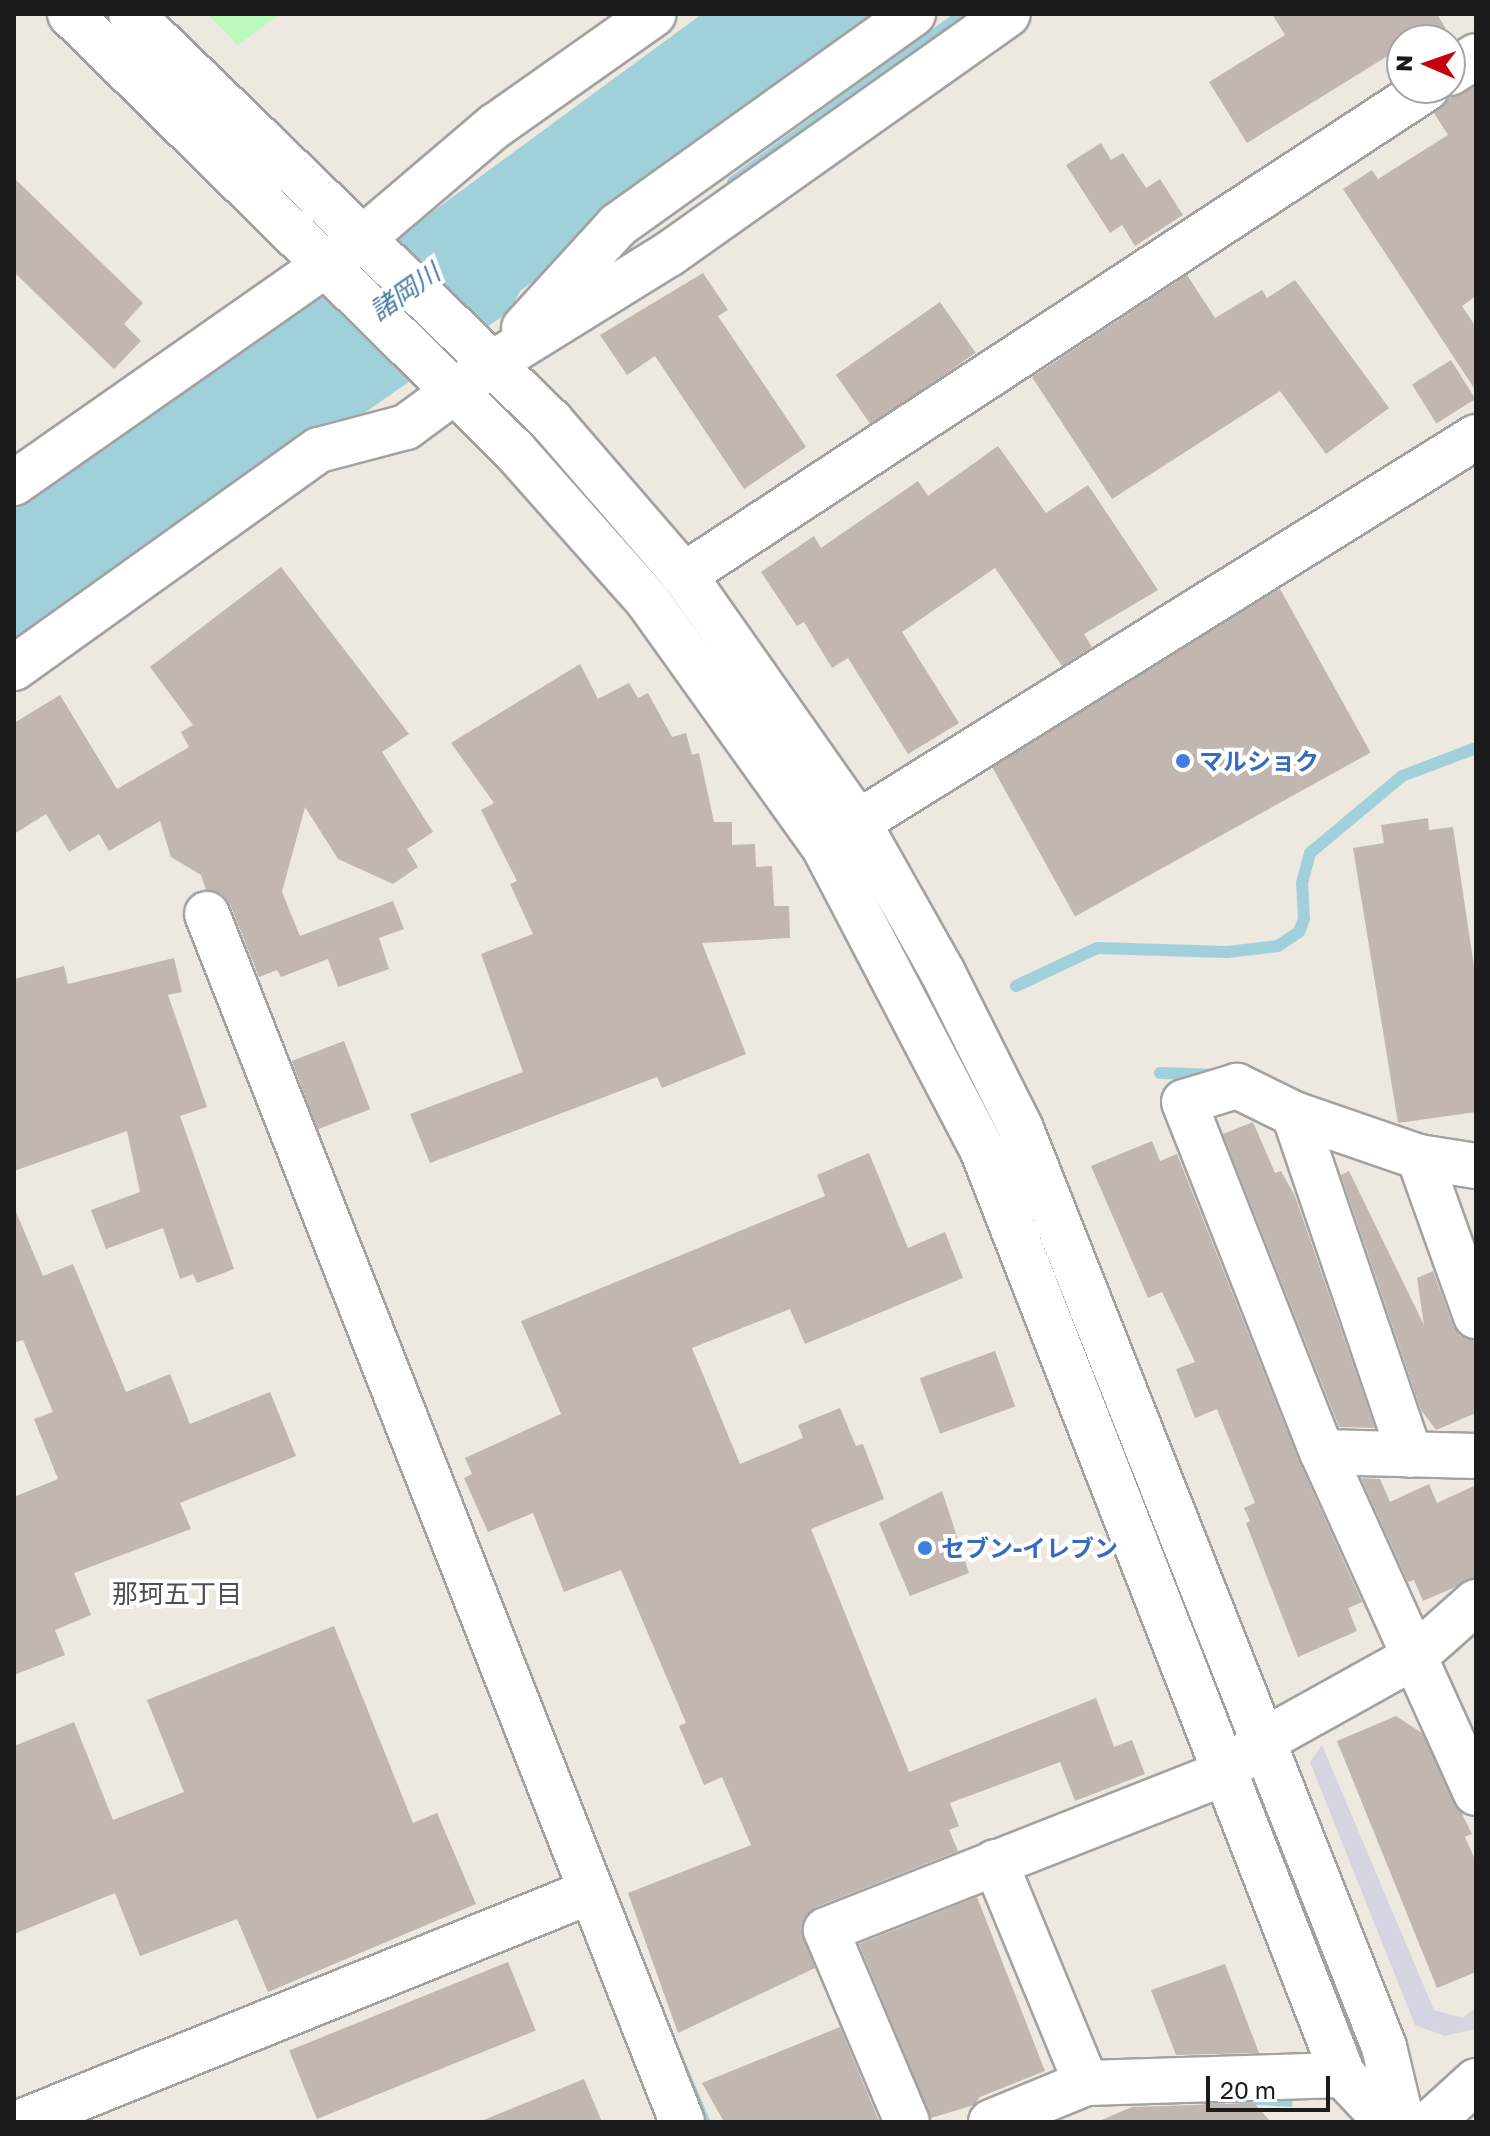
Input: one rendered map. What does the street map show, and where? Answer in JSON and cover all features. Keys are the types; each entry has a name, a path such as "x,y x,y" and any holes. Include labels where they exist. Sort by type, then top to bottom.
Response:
{"street":[{"path":"70,14 322,264 456,389 648,601 841,834 943,973 1021,1129 1384,2047 1402,2122"},
{"path":"131,14 551,421 684,575 841,834 982,1149 1343,2075 1387,2122"},
{"path":"14,483 322,264 370,246 495,126 654,14"},
{"path":"493,363 618,225 913,14"},
{"path":"14,668 319,450 406,427 493,363 669,254 1008,14"},
{"path":"684,575 1403,104"},
{"path":"841,834 1476,437"},
{"path":"207,914 682,2122"},
{"path":"1476,1166 1419,1157 1294,1114 1237,1086 1184,1102 1322,1452 1476,1793"},
{"path":"1294,1114 1410,1455"},
{"path":"1419,1157 1476,1316"},
{"path":"1322,1452 1476,1456"},
{"path":"907,2122 826,1930 1224,1773 1263,1741 1414,1657 1476,1602"},
{"path":"995,1862 1086,2083"},
{"path":"21,2122 589,1892"},
{"path":"991,2122 1086,2083 1343,2075"},
{"path":"1431,2122 1476,2081"}],"green space":[{"path":"207,14 280,14 238,45"}],"shaded area":[{"path":"1322,1745 1434,2010 1463,2018 1476,2007 1475,2029 1445,2036 1415,2025 1310,1762"}],"water":[{"name":"諸岡川","path":"702,14 905,14 520,291 510,311 360,416 317,437 14,650 14,502 413,226"},
{"path":"656,1993 710,2120 715,2122 700,2122 646,1997"},
{"path":"1293,2093 1292,2107 1226,2103 1208,2122 1188,2122 1206,2101"}],"building":[{"path":"1272,14 1437,14 1443,24 1386,24 1386,57 1247,143 1209,82 1285,35"},
{"path":"1476,86 1476,296 1462,306 1476,327 1476,391 1343,189 1372,170 1378,179 1448,135 1434,113 1444,104 1466,104 1466,91"},
{"path":"1101,143 1111,160 1123,153 1146,188 1160,179 1183,215 1135,246 1122,225 1110,233 1066,165"},
{"path":"14,178 143,303 124,324 141,341 114,369 14,272"},
{"path":"703,273 728,310 718,316 806,447 744,489 655,356 627,375 600,335"},
{"path":"1187,275 1215,318 1262,290 1267,298 1295,280 1389,408 1326,454 1280,391 1112,499 1032,377"},
{"path":"940,302 976,353 872,426 836,375"},
{"path":"1451,360 1475,399 1436,423 1412,384"},
{"path":"998,446 1046,513 1088,485 1158,590 1084,634 1092,647 1062,666 995,568 902,632 959,723 908,754 848,658 832,668 804,622 797,626 761,572 814,536 821,548 918,481 928,496"},
{"path":"281,567 409,734 382,752 433,832 407,849 418,867 393,884 338,859 305,807 282,892 300,936 393,901 404,929 379,938 389,969 338,987 328,959 281,977 277,970 259,977 230,904 222,894 206,890 201,875 171,857 160,821 109,851 99,834 69,852 46,814 14,834 14,723 60,695 117,789 189,747 181,732 193,725 150,667"},
{"name":"マルショク","path":"1280,589 1371,753 1075,916 984,753"},
{"path":"580,664 598,699 629,683 638,698 648,693 672,737 686,733 692,755 699,753 714,822 732,822 732,845 755,844 756,867 772,866 774,906 789,906 790,938 702,943 746,1054 662,1088 657,1077 430,1163 410,1114 523,1072 481,954 533,934 510,884 517,881 481,810 494,803 451,743"},
{"path":"1428,818 1429,830 1453,827 1476,979 1476,1112 1398,1123 1353,848 1384,843 1381,825"},
{"path":"174,958 182,992 168,995 207,1107 180,1116 234,1269 197,1283 193,1274 180,1279 163,1228 106,1249 91,1210 140,1192 127,1131 14,1171 14,979 64,966 68,984"},
{"path":"344,1041 370,1109 318,1129 292,1061"},
{"path":"1253,1122 1275,1173 1281,1171 1295,1196 1375,1428 1339,1427 1223,1134"},
{"path":"1152,1141 1160,1161 1177,1154 1299,1461 1362,1602 1348,1608 1357,1631 1298,1657 1246,1523 1250,1521 1244,1508 1255,1503 1217,1409 1195,1418 1176,1369 1195,1362 1162,1292 1148,1298 1091,1166"},
{"path":"869,1153 908,1248 945,1232 963,1278 805,1344 790,1309 692,1348 740,1464 803,1438 798,1425 840,1408 856,1446 863,1444 884,1499 811,1529 909,1772 1096,1698 1114,1747 1132,1740 1145,1774 1075,1801 1060,1762 950,1803 959,1826 949,1830 958,1851 816,1907 801,1928 815,1968 678,2033 628,1893 751,1845 722,1777 704,1785 679,1726 686,1723 621,1570 564,1592 533,1513 488,1532 464,1478 472,1474 465,1458 561,1414 521,1321 825,1196 817,1175"},
{"path":"1349,1171 1424,1325 1417,1278 1433,1271 1453,1325 1460,1336 1476,1340 1476,1413 1436,1430 1421,1410 1341,1175"},
{"path":"14,1207 43,1276 73,1264 126,1392 170,1374 190,1424 270,1392 296,1456 180,1503 191,1529 74,1573 91,1615 55,1630 65,1655 14,1675 14,1497 58,1479 34,1419 53,1412 23,1340 14,1343"},
{"path":"995,1351 1015,1406 940,1434 920,1378"},
{"path":"1361,1478 1380,1479 1390,1502 1429,1484 1437,1503 1476,1485 1476,1578 1423,1601 1414,1580 1408,1582"},
{"name":"セブン-イレブン","path":"942,1491 969,1573 910,1596 879,1523"},
{"path":"334,1626 413,1823 437,1813 476,1904 268,1992 237,1919 140,1956 115,1893 14,1934 14,1746 74,1722 113,1820 184,1792 147,1700"},
{"path":"1396,1716 1422,1733 1472,1834 1465,1837 1476,1862 1476,1972 1437,1988 1337,1741"},
{"path":"977,1897 1045,2071 980,2097 974,2105 931,2118 859,1944"},
{"path":"508,1962 536,2031 317,2119 289,2050"},
{"path":"1225,1964 1259,2053 1176,2055 1151,1990"},
{"path":"840,2027 879,2121 724,2122 702,2083"},
{"path":"584,2079 602,2122 481,2121"},
{"path":"1254,2103 1271,2122 1097,2122 1132,2107"}],"waterway":[{"path":"733,182 963,14"},
{"path":"1016,986 1097,948 1227,952 1278,946 1299,932 1304,919 1302,883 1310,853 1402,776 1476,748"},
{"path":"1160,1073 1216,1075"}],"place":[{"name":"マルショク","path":"1183,761"},
{"name":"セブン-イレブン","path":"925,1548"}],"district":[{"name":"那珂五丁目","path":"177,1594"}]}
